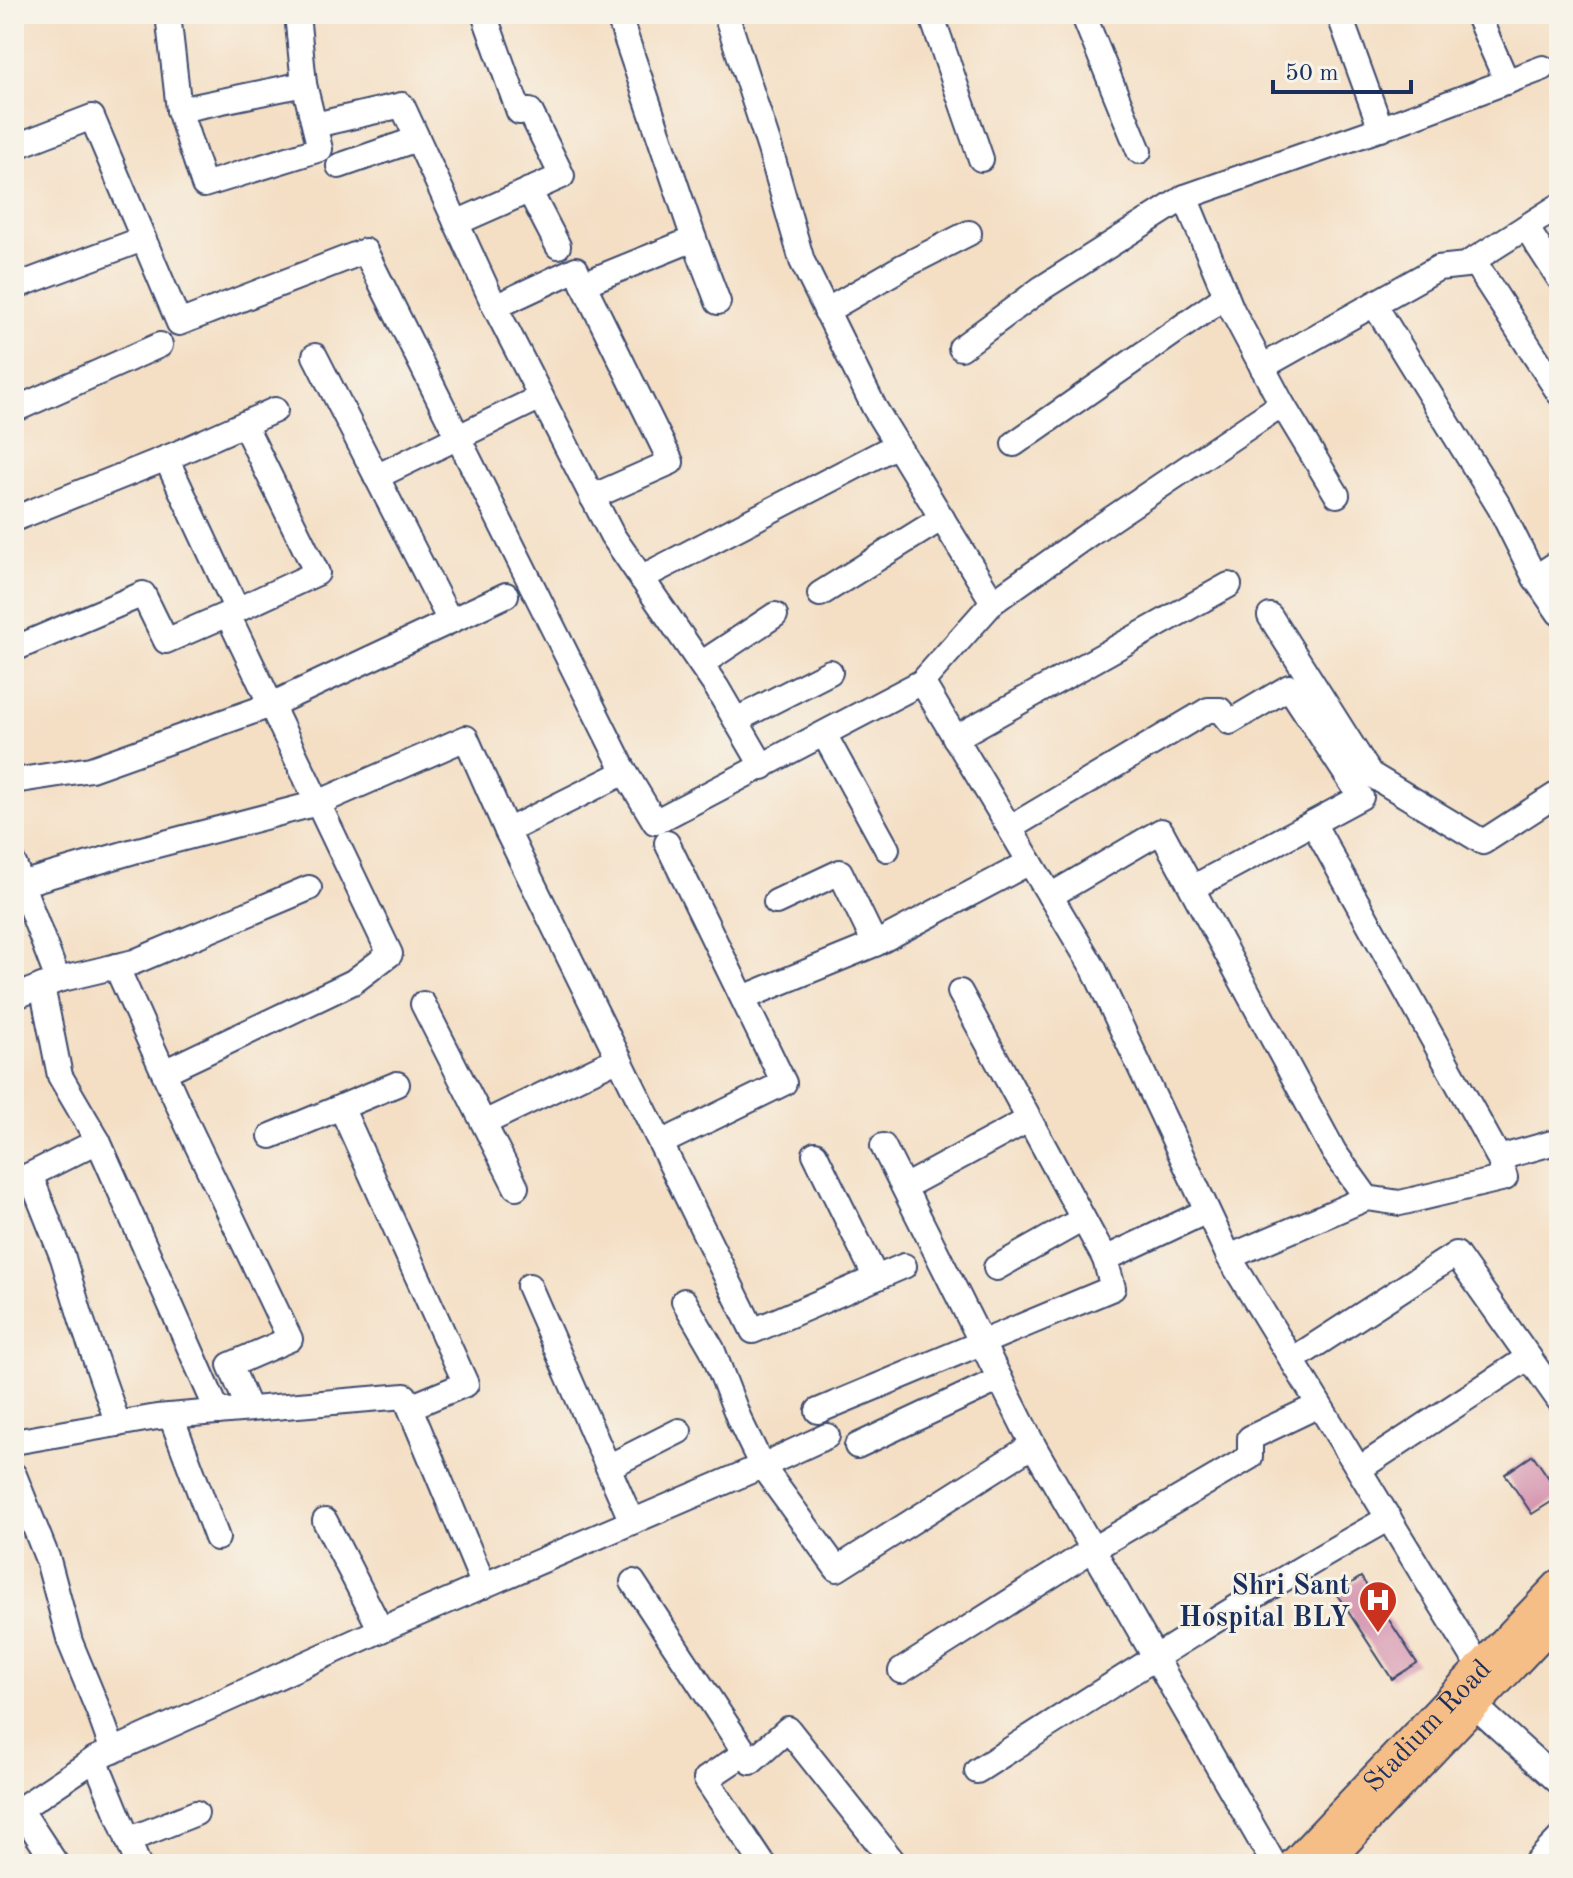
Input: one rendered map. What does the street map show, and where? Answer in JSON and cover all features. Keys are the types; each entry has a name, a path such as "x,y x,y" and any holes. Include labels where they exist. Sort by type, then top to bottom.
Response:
{"main road":[{"name":"Stadium Road","path":"1324,1864 1477,1687 1559,1585"},
{"name":"Stadium Road","path":"1294,1864 1477,1687 1559,1616"}],"street":[{"path":"168,14 179,110 204,185 320,149 304,84 297,14"},
{"path":"456,223 562,176 530,111 519,112 484,14"},
{"path":"618,14 718,302"},
{"path":"726,14 802,261 874,407 993,602"},
{"path":"931,14 981,159"},
{"path":"1083,14 1139,151"},
{"path":"1339,14 1381,129"},
{"path":"1477,14 1507,82"},
{"path":"961,348 1042,288 1185,197 1381,129 1543,68"},
{"path":"179,110 304,84"},
{"path":"315,125 402,105 495,307 612,535 701,664 763,767"},
{"path":"14,147 92,117 179,323 365,251 625,772 655,822 922,682 993,602 1282,404"},
{"path":"339,166 417,139"},
{"path":"529,190 558,246"},
{"path":"1185,197 1226,296 1262,367 1337,495"},
{"path":"1262,367 1438,268 1466,265 1559,206"},
{"path":"1526,227 1559,278"},
{"path":"826,311 969,233"},
{"path":"14,287 143,239"},
{"path":"583,284 694,239"},
{"path":"1473,260 1559,393"},
{"path":"495,307 576,269 671,462 592,497"},
{"path":"1014,444 1226,296"},
{"path":"1374,304 1500,508 1535,578 1559,613"},
{"path":"14,410 160,345"},
{"path":"315,356 450,621"},
{"path":"376,477 541,397"},
{"path":"14,519 275,410"},
{"path":"14,649 143,594 166,641 317,573 244,424"},
{"path":"641,578 897,445"},
{"path":"164,1072 353,982 390,954 271,705 166,458"},
{"path":"820,594 942,518"},
{"path":"1535,578 1559,562"},
{"path":"955,738 1229,585"},
{"path":"14,781 91,769 271,705 506,595"},
{"path":"701,664 775,615"},
{"path":"1270,616 1370,774 1483,842 1556,801"},
{"path":"736,720 830,672"},
{"path":"922,682 1094,969 1229,1257 1389,1518 1477,1687 1559,1782"},
{"path":"1010,828 1208,710 1220,710 1230,722 1289,687 1361,797 1192,888"},
{"path":"824,734 887,849"},
{"path":"218,1412 98,1141 60,1076 50,983 17,878 318,803 466,738 507,831 753,1331 904,1266"},
{"path":"507,831 625,772"},
{"path":"1229,1257 1367,1198 1400,1203 1505,1178 1499,1158 1313,823"},
{"path":"1050,896 1161,831 1334,1152 1367,1198"},
{"path":"661,1143 784,1083 667,843"},
{"path":"743,998 875,944 1030,862"},
{"path":"776,902 840,872 875,944"},
{"path":"14,997 50,983 134,962 309,888"},
{"path":"116,966 290,1339 230,1365 249,1409"},
{"path":"818,1411 1113,1288 1105,1259 960,992"},
{"path":"423,1004 516,1187"},
{"path":"484,1123 619,1058"},
{"path":"271,1136 397,1084"},
{"path":"341,1107 466,1384 410,1407"},
{"path":"904,1187 1028,1120"},
{"path":"98,1141 22,1179 63,1258 118,1424"},
{"path":"1499,1158 1559,1141"},
{"path":"883,1146 1033,1445 1274,1864"},
{"path":"815,1154 876,1278"},
{"path":"1105,1259 1207,1211"},
{"path":"996,1268 1083,1219"},
{"path":"1292,1360 1456,1254 1559,1400"},
{"path":"529,1286 632,1522"},
{"path":"684,1301 712,1349 739,1419 762,1466 837,1569 1033,1445"},
{"path":"1359,1469 1529,1357"},
{"path":"857,1446 1000,1379"},
{"path":"15,1437 171,1416 405,1396 484,1586"},
{"path":"901,1671 1093,1549 1250,1457 1250,1438 1319,1405"},
{"path":"171,1416 217,1538"},
{"path":"608,1467 679,1431"},
{"path":"56,1864 17,1811 104,1755 381,1630 827,1436"},
{"path":"14,1475 48,1560 70,1642 99,1712 104,1755 138,1864"},
{"path":"977,1771 1155,1657 1389,1518"},
{"path":"325,1521 381,1630"},
{"path":"633,1582 751,1762 788,1729 895,1864"},
{"path":"745,1753 706,1779 763,1864"},
{"path":"128,1840 196,1813"},
{"path":"1535,1864 1559,1839"}],"building":[{"path":"1533,1455 1559,1497 1532,1514 1505,1474"},
{"path":"1361,1577 1417,1663 1392,1679 1336,1593"}],"place":[{"name":"Shri Sant Hospital BLY","path":"1378,1634"}]}
